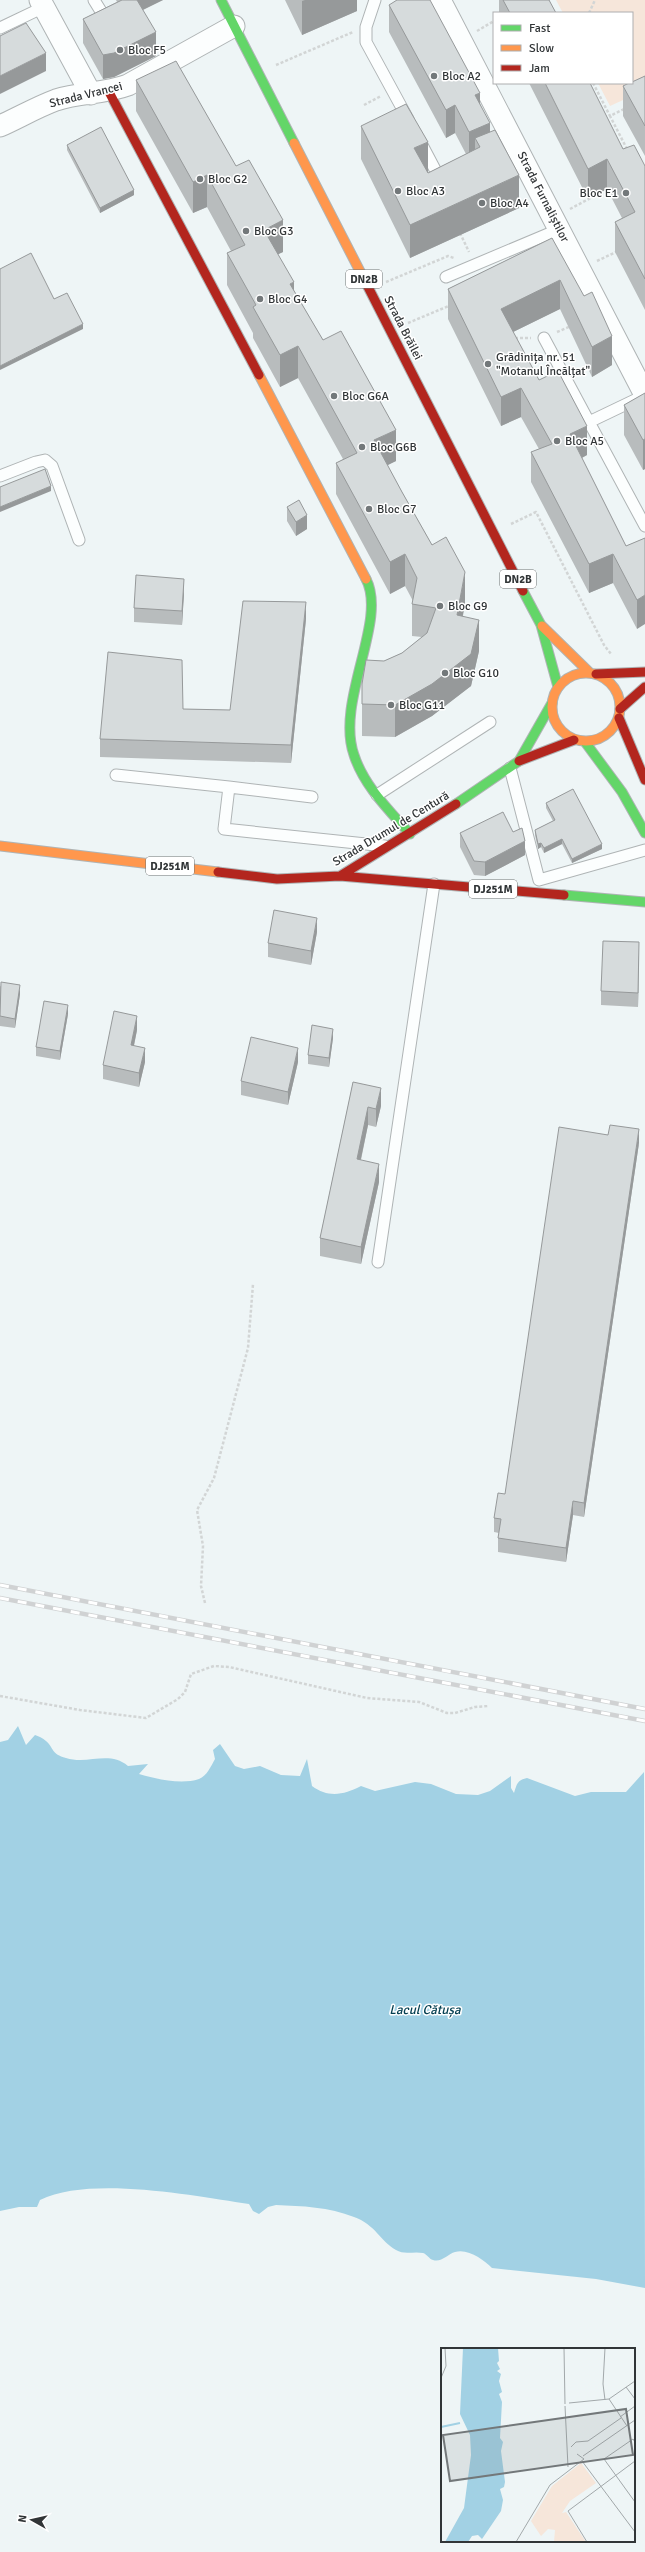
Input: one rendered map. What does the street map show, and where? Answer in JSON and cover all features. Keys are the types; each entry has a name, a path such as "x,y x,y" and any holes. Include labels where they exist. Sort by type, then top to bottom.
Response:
{"main road":[{"name":"Strada Brăilei","path":"221,0 541,625 558,686"},
{"path":"100,93 368,582 372,612 350,706 349,725 351,746 362,774 377,795 410,834"},
{"name":"Strada Brăilei","path":"541,625 593,673 606,679 614,687 619,698 619,714 645,780"},
{"path":"645,672 578,674 567,678 558,686 552,703 553,718 561,731 574,740 585,742 606,735 614,728 619,714 645,686"},
{"name":"Strada Drumul de Centură","path":"515,764 552,703"},
{"name":"Strada Drumul de Centură","path":"0,846 277,879 314,879 340,876 410,834 515,764 574,740"},
{"path":"585,742 622,792 645,833"},
{"name":"DJ251M","path":"340,876 645,902"}],"street":[{"name":"Strada Furnaliștilor","path":"440,0 509,149 557,223 645,395"},
{"path":"42,4 100,93"},
{"name":"Strada Vrancei","path":"0,126 55,100 100,93 128,85 234,26"}],"lane":[{"path":"94,0 102,14"},
{"path":"375,0 366,27 366,42 440,179 454,173"},
{"path":"0,28 42,4"},
{"path":"446,277 557,223"},
{"path":"544,338 645,526"},
{"path":"589,422 645,395"},
{"path":"0,476 45,460 52,466 79,540"},
{"path":"377,795 490,722"},
{"path":"515,764 539,880 534,892"},
{"path":"116,775 312,797"},
{"path":"229,787 224,829 389,846"},
{"path":"539,880 645,850"},
{"path":"378,1262 434,884"}],"path":[{"path":"590,12 596,0"},
{"path":"480,37 477,31 493,22"},
{"path":"258,72 366,27"},
{"path":"594,84 629,151"},
{"path":"610,116 631,106"},
{"path":"557,223 603,191"},
{"path":"459,231 475,264"},
{"path":"580,268 624,248"},
{"path":"369,289 448,256 475,264"},
{"path":"391,331 453,304"},
{"path":"512,332 515,338 544,338 602,312"},
{"path":"509,526 536,512 604,645 613,656"},
{"path":"205,1602 201,1586 203,1546 197,1510 214,1478 248,1348 253,1284"},
{"path":"0,1696 80,1710 146,1718 178,1699 185,1692 191,1674 214,1666 229,1667 367,1698 419,1702 447,1713 460,1713 475,1707 488,1706"}],"shaded area":[{"path":"556,0 645,0 645,90 610,106 599,84 633,84 633,12 562,12"}],"water":[{"name":"Lacul Cătușa","path":"18,1726 26,1745 35,1735 45,1740 55,1753 66,1758 82,1760 106,1758 121,1761 128,1766 148,1764 139,1774 169,1781 192,1781 202,1778 215,1759 213,1750 220,1744 235,1766 244,1769 260,1766 281,1775 300,1776 307,1759 312,1786 318,1790 330,1794 342,1793 361,1786 375,1791 415,1782 431,1784 456,1794 478,1795 490,1791 511,1776 511,1788 514,1793 518,1783 527,1778 575,1796 591,1792 626,1792 644,1772 645,2288 596,2279 492,2268 480,2258 470,2253 460,2251 452,2253 436,2261 430,2259 423,2253 402,2252 396,2250 368,2224 361,2220 335,2211 315,2208 276,2205 268,2207 259,2214 253,2211 249,2204 168,2192 111,2188 85,2189 61,2193 40,2200 37,2207 19,2207 0,2211 0,1742 8,1740"}],"building":[{"path":"122,0 137,0 156,32 114,53 103,55 83,19"},
{"path":"397,0 430,0 480,93 475,95 490,123 469,132 455,105 446,110 389,5"},
{"path":"503,0 549,0 555,12 509,12"},
{"path":"26,23 46,53 0,76 0,36"},
{"path":"176,61 236,166 249,160 283,220 264,230 294,282 290,284 323,340 341,331 396,430 374,440 402,492 432,545 446,537 465,572 457,615 479,620 471,654 432,684 395,705 362,704 362,684 366,660 384,661 402,653 427,633 436,608 412,604 417,578 405,554 390,562 336,463 357,453 298,346 280,355 253,307 256,305 227,253 245,245 207,175 193,182 136,80"},
{"path":"645,76 645,126 623,86 633,84 633,82"},
{"path":"546,84 590,84 623,149 634,145 645,166 645,279 615,222 635,212 607,159 588,169"},
{"path":"406,104 428,142 414,148 428,173 480,147 475,138 495,130 519,175 410,225 361,126"},
{"path":"101,127 134,190 100,208 67,145"},
{"path":"552,238 584,296 592,292 612,336 592,347 560,280 501,309 539,380 558,371 587,426 570,434 626,546 645,538 645,595 637,600 613,554 589,564 531,452 552,444 521,388 501,397 448,289"},
{"path":"31,253 54,299 67,293 83,324 0,366 0,269"},
{"path":"645,393 645,439 643,440 624,405"},
{"path":"45,469 51,486 0,507 0,487"},
{"path":"299,500 307,515 296,522 287,507"},
{"path":"136,575 184,579 182,611 134,608"},
{"path":"243,601 306,602 291,745 100,739 108,652 182,660 183,709 230,710"},
{"path":"573,789 602,844 572,859 562,839 544,848 541,843 538,844 535,830 555,820 546,803"},
{"path":"503,812 513,832 522,828 525,841 485,862 474,861 460,833"},
{"path":"274,910 317,918 311,951 268,943"},
{"path":"603,941 639,942 638,993 601,991"},
{"path":"1,982 20,985 15,1019 0,1016"},
{"path":"44,1001 68,1005 60,1051 36,1047"},
{"path":"114,1011 137,1016 131,1045 145,1048 139,1073 103,1065"},
{"path":"312,1025 333,1029 329,1058 308,1055"},
{"path":"251,1037 298,1048 288,1092 241,1081"},
{"path":"353,1082 381,1088 376,1109 368,1107 357,1159 379,1164 361,1247 320,1238"},
{"path":"610,1125 639,1129 584,1503 573,1501 566,1548 498,1538 501,1519 494,1518 498,1493 505,1494 559,1127 608,1135"}],"railway":[{"path":"0,1585 645,1709"},
{"path":"0,1598 645,1721"}],"traffic: fast":[{"path":"221,0 294,143"},
{"path":"366,579 371,596 371,617 355,687 351,711 350,734 354,755 364,777 386,807 410,834"},
{"path":"523,591 541,625 558,687"},
{"path":"456,804 519,761 552,703"},
{"path":"585,742 622,792 645,833"},
{"path":"564,895 645,902"}],"traffic: slow":[{"path":"294,143 366,283"},
{"path":"259,375 366,579"},
{"path":"542,626 590,673"},
{"path":"586,673 599,675 610,683 618,694 620,707 618,720 610,731 599,739 586,741 573,739 562,731 554,720 552,707 554,694 562,683 573,675 586,673"},
{"path":"0,846 218,872"}],"traffic: jam":[{"path":"109,92 259,375"},
{"path":"366,283 523,591"},
{"path":"596,674 645,672"},
{"path":"620,709 645,687"},
{"path":"619,718 645,780"},
{"path":"519,761 574,740"},
{"path":"218,872 277,879 340,876 456,804"},
{"path":"340,876 564,895"}],"place":[{"name":"Bloc F5","path":"120,50"},
{"name":"Bloc A2","path":"434,76"},
{"name":"Bloc G2","path":"200,179"},
{"name":"Bloc A3","path":"398,191"},
{"name":"Bloc E1","path":"626,193"},
{"name":"Bloc A4","path":"482,203"},
{"name":"Bloc G3","path":"246,231"},
{"name":"Bloc G4","path":"260,299"},
{"name":"Grădinița nr. 51 \"Motanul Încălțat\"","path":"488,364"},
{"name":"Bloc G6A","path":"334,396"},
{"name":"Bloc A5","path":"557,441"},
{"name":"Bloc G6B","path":"362,447"},
{"name":"Bloc G7","path":"369,509"},
{"name":"Bloc G9","path":"440,606"},
{"name":"Bloc G10","path":"445,673"},
{"name":"Bloc G11","path":"391,705"}]}
